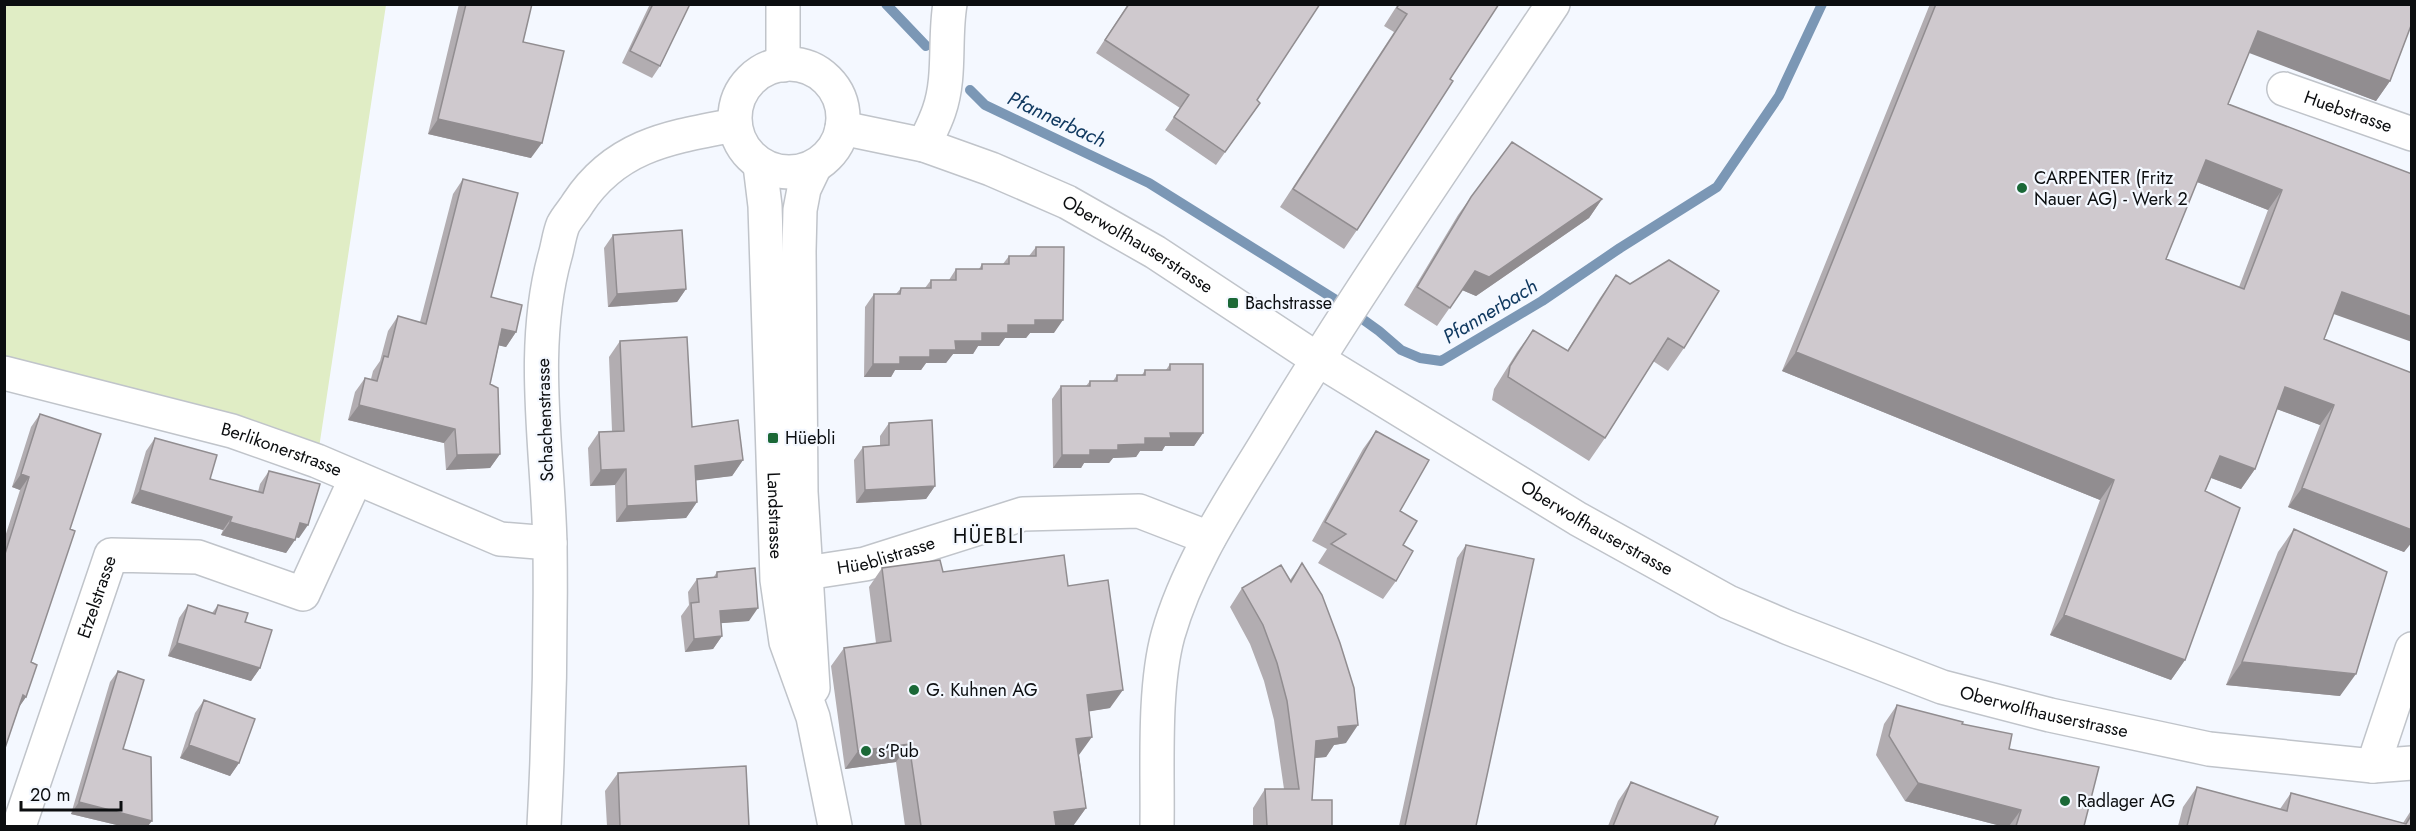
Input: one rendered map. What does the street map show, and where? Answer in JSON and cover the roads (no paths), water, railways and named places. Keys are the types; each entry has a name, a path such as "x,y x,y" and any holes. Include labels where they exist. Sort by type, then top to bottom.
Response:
{"street":[{"path":"783,4 783,64"},
{"path":"924,145 940,110 950,4"},
{"path":"1157,826 1160,690 1167,637 1183,591 1209,538 1326,346 1553,4"},
{"path":"783,64 800,65 815,71 828,81 838,95 843,111 842,128 837,143 828,156 815,166 800,172 783,172 760,165 741,142 735,125 736,108 742,92 752,79 766,69 783,64"},
{"name":"Huebstrasse","path":"2284,89 2412,134"},
{"name":"Schachenstrasse","path":"544,826 550,715 550,543 542,378 546,288 563,225 586,191 616,162 643,148 684,133 735,125"},
{"name":"Oberwolfhauserstrasse","path":"842,128 924,145 991,168 1102,220 1214,290 1326,346 1578,519 1728,602 1942,687 2050,716 2209,749 2373,766 2412,762"},
{"name":"Landstrasse","path":"760,165 765,206 777,580 786,642 813,717 835,826"},
{"name":"Landstrasse","path":"813,717 811,636 801,492 800,210 804,189 815,166"},
{"name":"Berlikonerstrasse","path":"4,373 232,431 317,461 500,539 550,543"},
{"name":"Etzelstrasse","path":"19,826 111,555 198,557 303,594 356,478"},
{"name":"Hüeblistrasse","path":"806,573 865,564 1023,514 1139,511 1209,538"},
{"path":"2373,766 2412,649"}],"waterway":[{"name":"Pfannerbach","path":"886,4 926,46"},
{"name":"Pfannerbach","path":"970,90 985,105 1149,183 1336,300 1401,350 1420,358 1441,361 1542,301 1620,248 1717,187 1779,96 1822,4"}],"place":[{"name":"CARPENTER (Fritz Nauer AG) - Werk 2","path":"2022,188"},
{"name":"Bachstrasse","path":"1233,303"},
{"name":"Hüebli","path":"773,438"},
{"name":"G. Kuhnen AG","path":"914,690"},
{"name":"s‘Pub","path":"866,751"},
{"name":"Radlager AG","path":"2065,801"}],"district":[{"name":"HÜEBLI","path":"989,536"}]}
